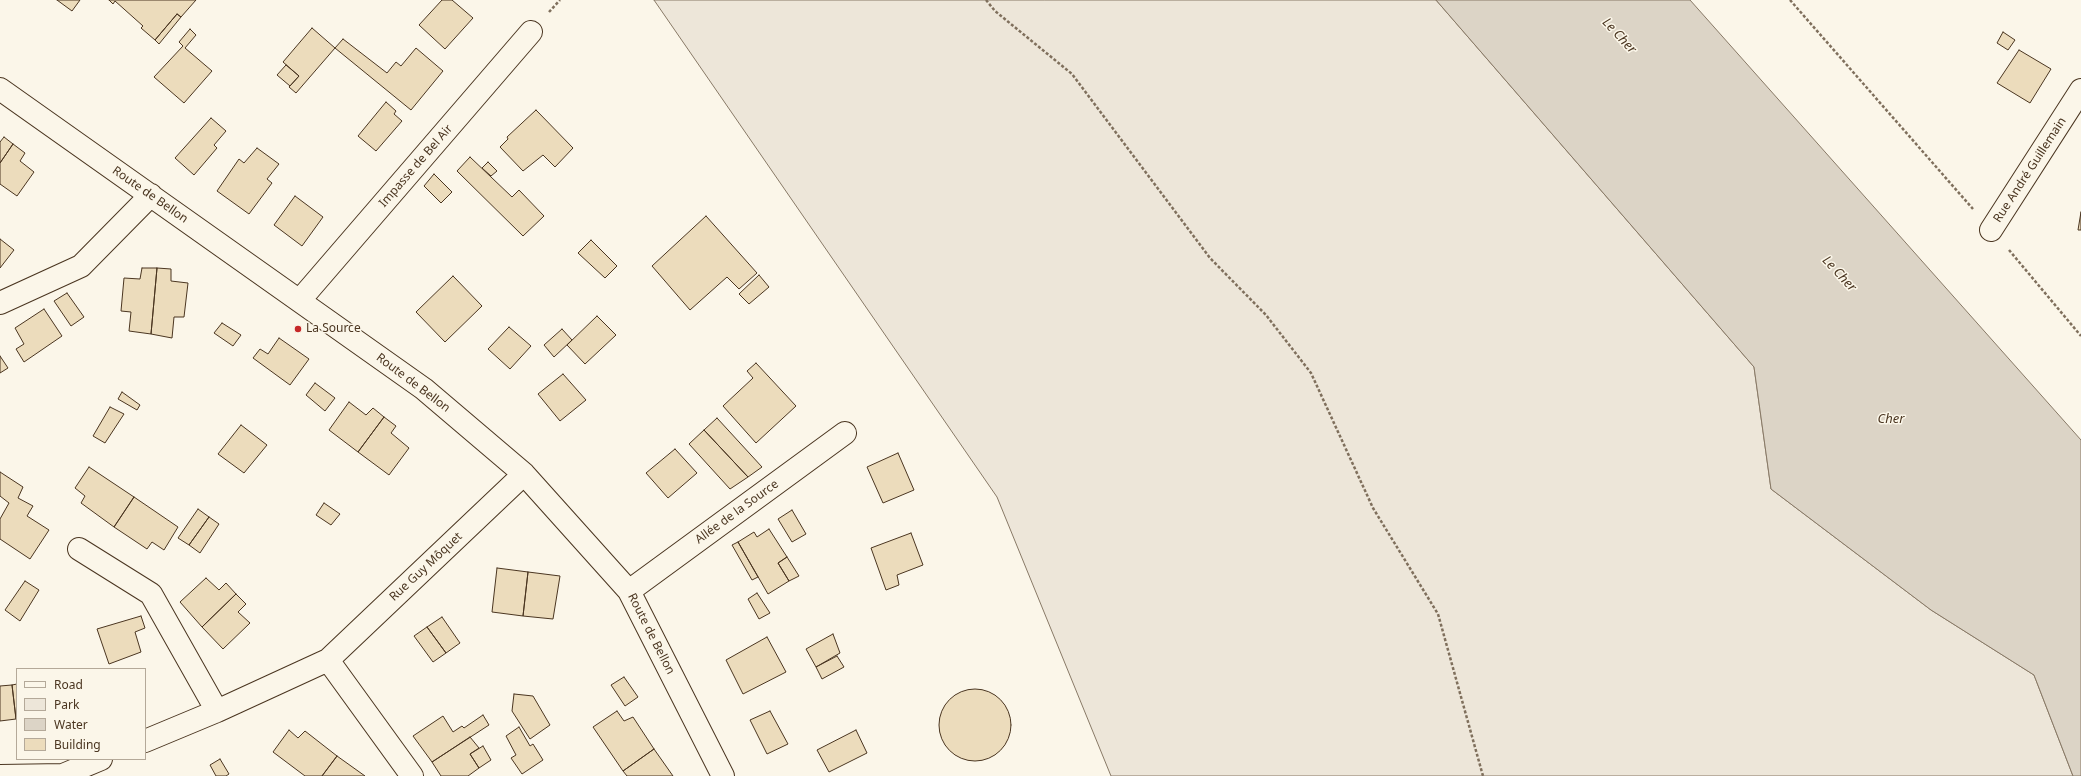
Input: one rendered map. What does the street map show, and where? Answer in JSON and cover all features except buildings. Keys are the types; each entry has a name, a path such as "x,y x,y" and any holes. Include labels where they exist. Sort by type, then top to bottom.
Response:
{"street":[{"name":"Impasse de Bel Air","path":"300,300 531,32"},
{"name":"Route de Bellon","path":"0,89 424,389 524,474 629,591 723,776"},
{"name":"Rue André Guillemain","path":"1992,230 2081,90"},
{"path":"0,303 81,266 151,195"},
{"name":"Allée de la Source","path":"629,591 846,433"},
{"name":"Rue Guy Môquet","path":"146,741 217,711 328,660 524,474"},
{"path":"79,549 151,594 217,711"},
{"path":"328,660 412,776"},
{"path":"0,776 63,776 99,760"}],"path":[{"path":"986,0 995,10 1072,74 1210,258 1266,315 1311,373 1373,508 1438,614 1483,776"},
{"path":"1790,0 1992,230 2081,336"}],"green space":[{"path":"654,0 1436,0 1754,367 1771,489 1931,610 2034,675 2073,776 1111,776 997,497"}],"water":[{"name":"Cher","path":"1436,0 1690,0 2081,440 2081,776 2073,776 2034,675 1931,610 1771,489 1754,367"}],"place":[{"name":"La Source","path":"298,329"}],"water label":[{"name":"Le Cher","path":"1619,36"},
{"name":"Le Cher","path":"1839,274"}]}
